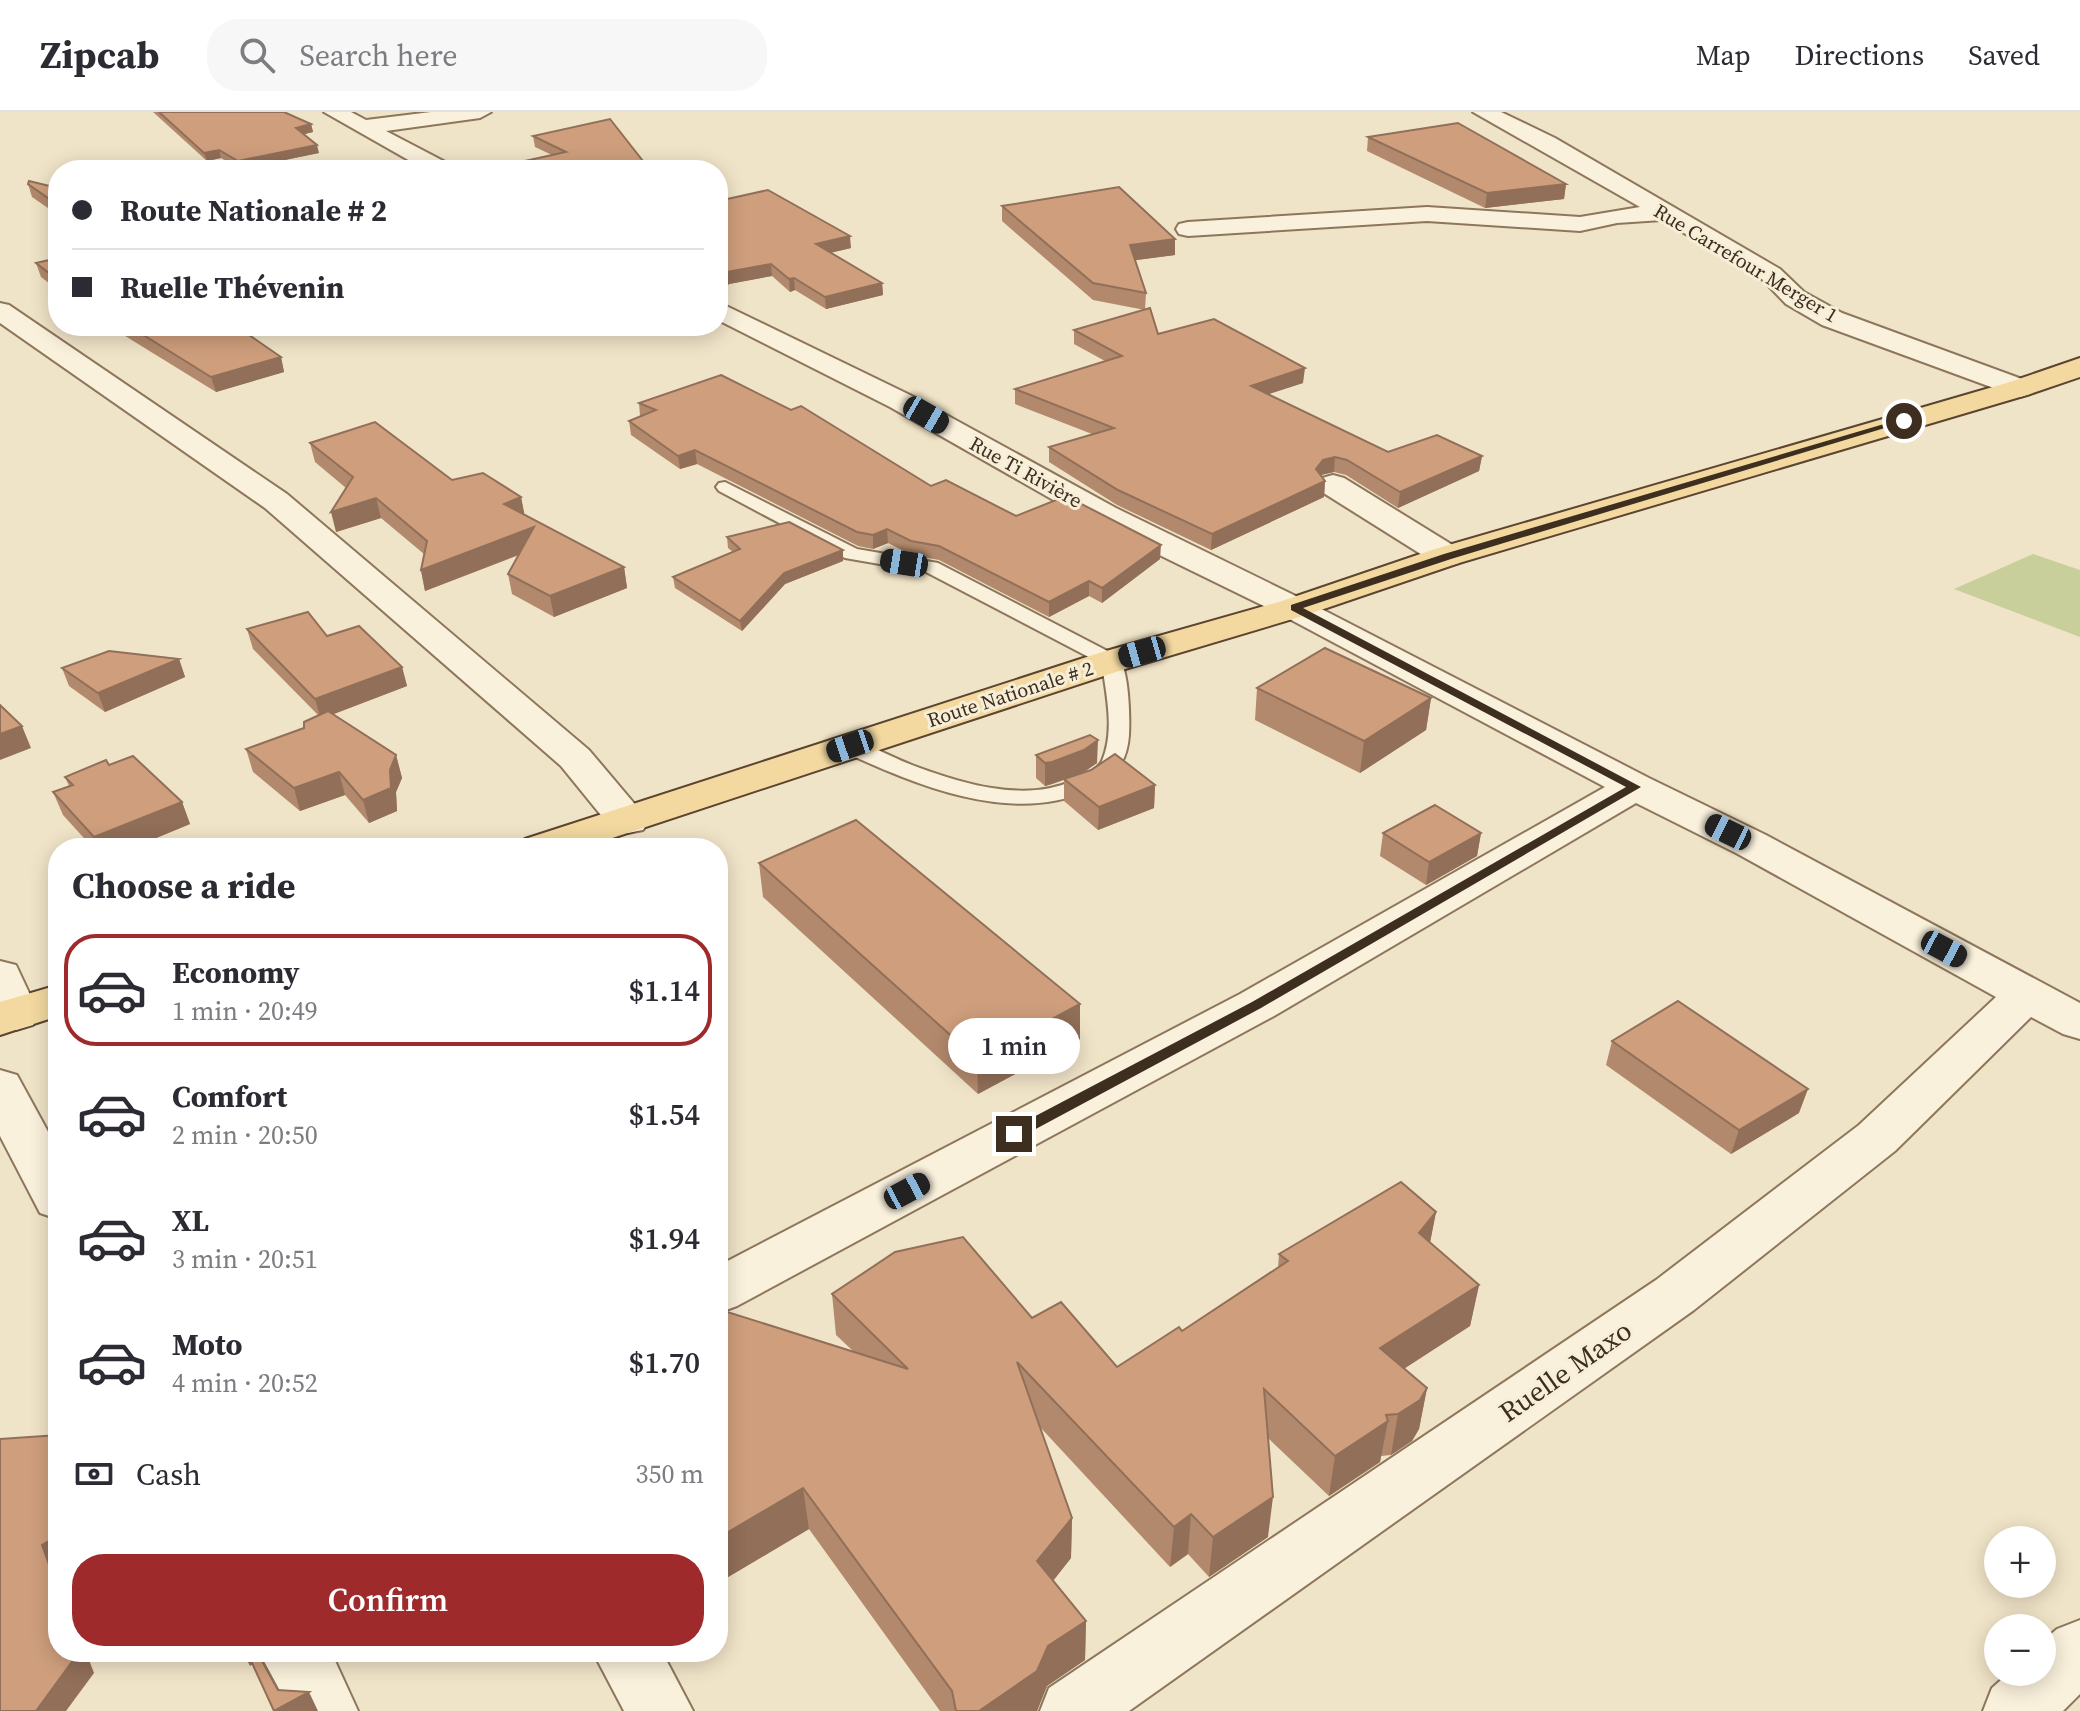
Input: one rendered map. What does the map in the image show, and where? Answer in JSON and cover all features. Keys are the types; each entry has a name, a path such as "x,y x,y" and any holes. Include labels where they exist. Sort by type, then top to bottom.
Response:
{"main road":[{"name":"Route Nationale # 2","path":"573,838 1112,661 1294,608 1447,556 2020,388 2080,367"}],"street":[{"path":"335,112 425,160"},
{"path":"364,127 480,112"},
{"name":"Rue Carrefour Merger 1","path":"1484,112 1547,143 1771,274 1795,298 1832,319 2020,388"},
{"path":"1188,229 1427,214 1580,224 1617,216 1665,213"},
{"path":"0,311 276,501 575,758 628,821"},
{"name":"Rue Ti Rivière","path":"728,315 900,401 1104,515 1294,608 1635,787 1751,844 2080,1023"},
{"path":"0,344 38,335"},
{"path":"1333,485 1447,556"},
{"path":"728,1286 1257,1005 1635,787"},
{"name":"Ruelle Maxo","path":"1073,1711 1675,1295 1877,1138 2027,994"},
{"path":"0,1087 48,1180"},
{"path":"2016,1711 2080,1650"},
{"path":"302,1662 325,1711"},
{"path":"632,1662 660,1711"}],"lane":[{"path":"725,487 852,554 931,567 1112,661 1119,738 1109,769 1083,786 1040,797 973,791 893,767 850,746"}],"green space":[{"path":"2033,554 2080,570 2080,637 1954,589"}],"building":[{"path":"159,112 284,112 311,124 296,128 317,145 243,160 236,160 219,150 204,153"},
{"path":"610,119 642,160 530,160 566,152 533,136"},
{"path":"1458,123 1566,184 1487,193 1368,137"},
{"path":"29,181 48,186 48,198 28,184"},
{"path":"1119,187 1175,239 1130,245 1146,293 1093,283 1002,206"},
{"path":"768,190 850,236 816,244 882,283 825,297 794,278 789,279 771,264 728,272 728,199"},
{"path":"48,260 48,272 36,263"},
{"path":"1150,308 1158,334 1214,319 1305,368 1251,386 1388,452 1437,435 1482,456 1400,492 1347,460 1335,457 1323,460 1316,469 1325,481 1212,534 1118,490 1049,447 1114,428 1015,389 1122,356 1074,330"},
{"path":"145,336 251,336 281,357 211,377"},
{"path":"721,375 791,410 801,406 931,486 946,480 1016,516 1066,496 1161,545 1102,588 1089,581 1049,602 939,546 911,541 887,529 873,535 857,532 695,450 678,456 629,421 656,410 639,403"},
{"path":"375,422 452,480 483,473 521,497 504,504 624,567 550,596 508,574 534,527 421,570 427,541 376,498 331,512 353,477 310,443"},
{"path":"789,522 843,550 784,573 740,621 673,577 740,549 727,537"},
{"path":"308,612 327,636 359,626 402,667 315,699 247,629"},
{"path":"1325,648 1431,698 1364,741 1257,688"},
{"path":"109,651 179,659 98,693 62,668"},
{"path":"0,705 22,726 0,734"},
{"path":"328,711 396,755 390,770 391,788 363,800 339,772 294,788 246,749 304,728 304,722"},
{"path":"1090,735 1098,740 1084,750 1052,762 1045,763 1036,755"},
{"path":"1115,754 1155,785 1099,807 1064,779 1091,770"},
{"path":"133,756 182,802 94,837 53,792 73,785 65,777 106,760 109,765"},
{"path":"1435,805 1481,833 1429,862 1383,833"},
{"path":"856,820 1080,1004 977,1059 759,863"},
{"path":"1678,1001 1808,1089 1739,1130 1612,1041"},
{"path":"1401,1182 1436,1212 1419,1233 1479,1285 1380,1348 1427,1388 1420,1400 1398,1414 1386,1415 1388,1421 1335,1456 1264,1389 1273,1497 1213,1537 1191,1514 1174,1527 1017,1362 1072,1518 1037,1561 1086,1621 1048,1646 1037,1671 979,1711 956,1711 952,1691 803,1488 728,1532 728,1312 908,1369 832,1294 895,1252 963,1237 1032,1318 1061,1302 1117,1367 1179,1327 1182,1331 1288,1261 1279,1254"},
{"path":"48,1436 48,1542 42,1545 48,1562 48,1662 72,1662 36,1711 0,1711 0,1439"},
{"path":"252,1662 263,1662 278,1690 309,1692 274,1711"}],"route":[{"path":"1014,1134 1257,1005 1635,787 1294,608 1447,556 1904,421"}]}
